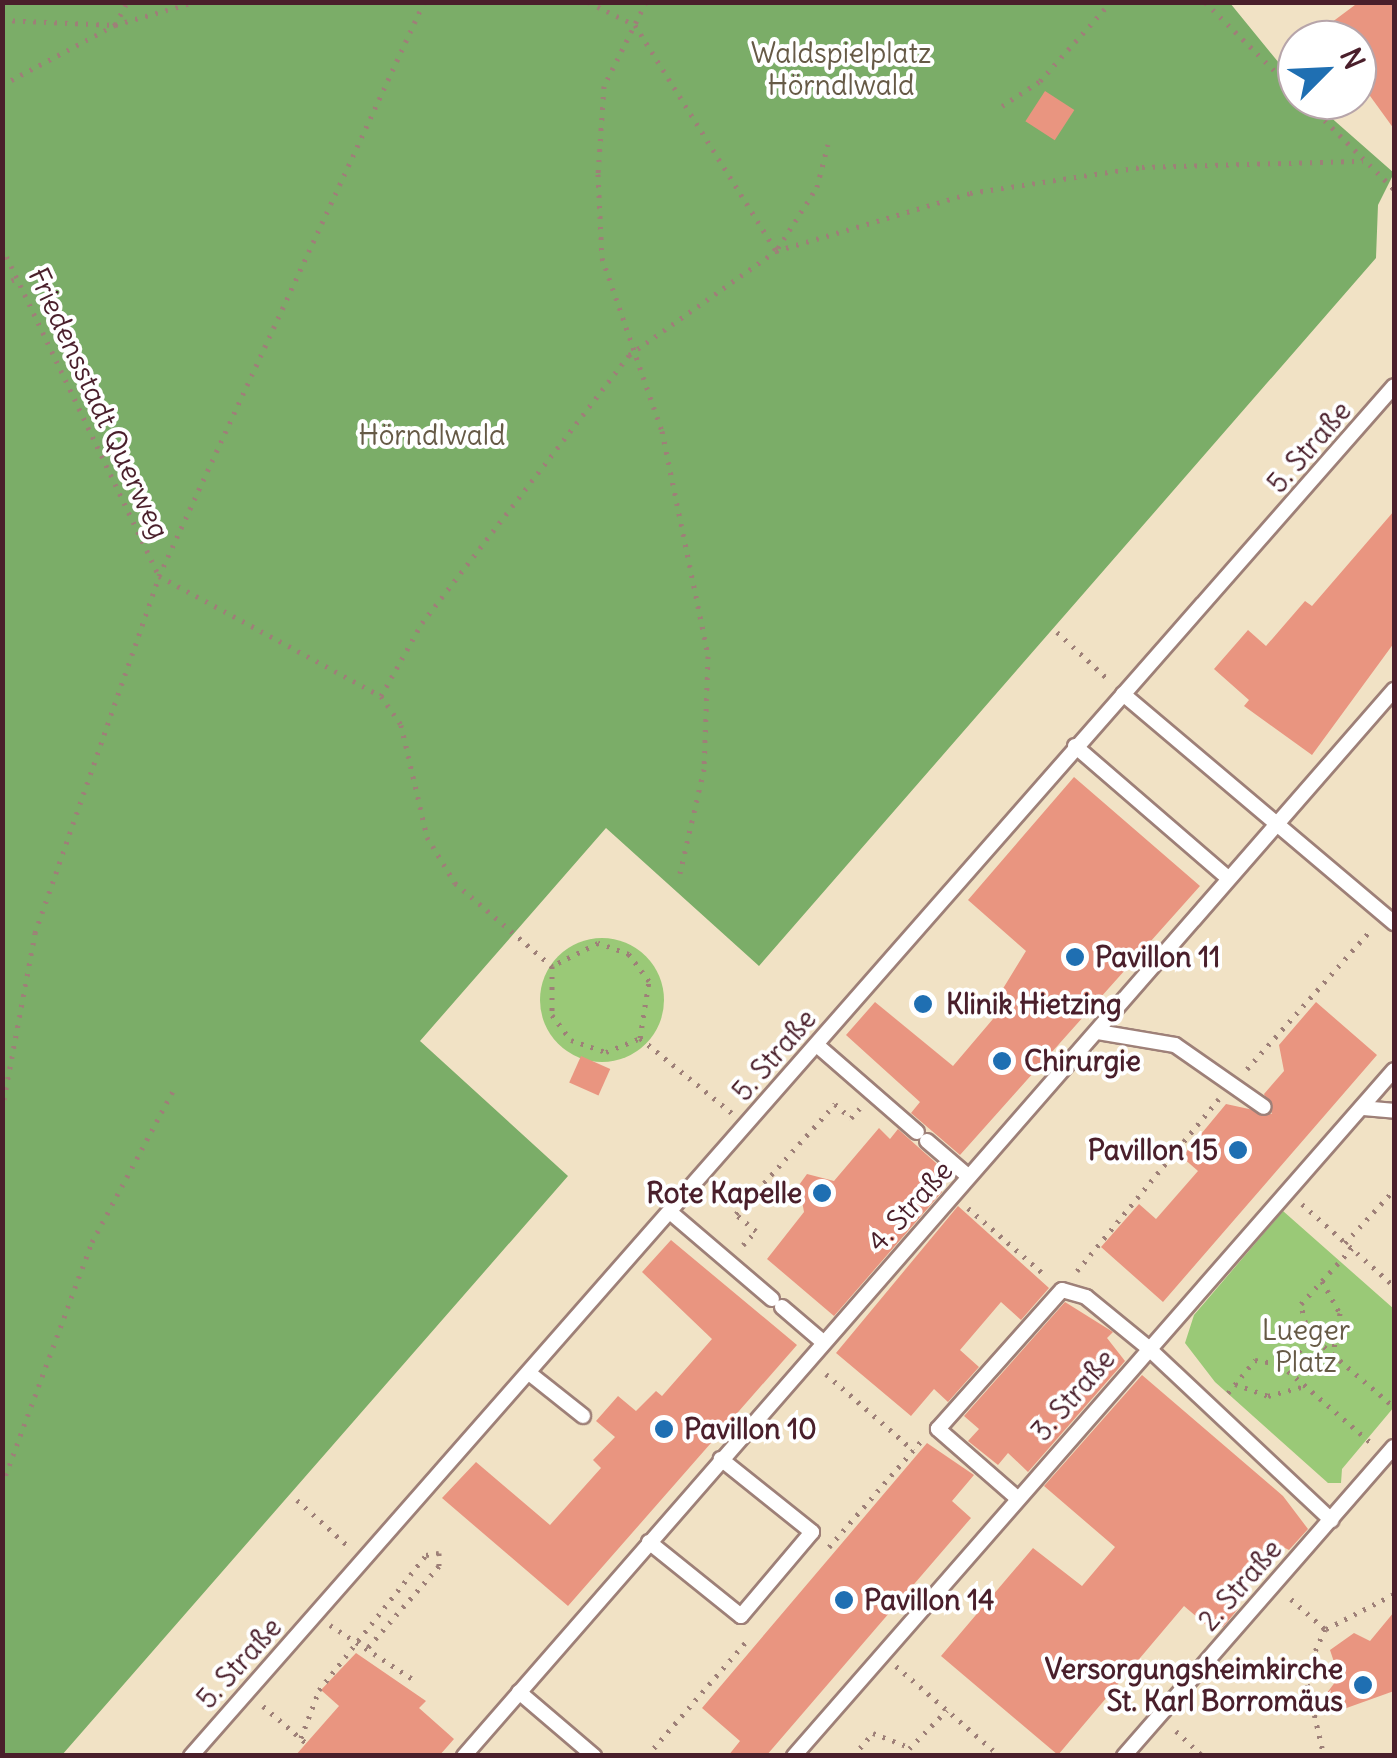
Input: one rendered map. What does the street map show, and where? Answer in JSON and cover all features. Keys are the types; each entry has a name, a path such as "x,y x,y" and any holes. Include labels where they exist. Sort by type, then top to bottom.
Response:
{"lane":[{"name":"5. Straße","path":"191,1756 1394,386"},
{"name":"4. Straße","path":"464,1756 1394,690"},
{"path":"1123,694 1390,918"},
{"path":"1076,746 1228,878"},
{"path":"1098,1032 1175,1045 1264,1106"},
{"path":"818,1046 969,1177"},
{"name":"3. Straße","path":"794,1756 1394,1070"},
{"path":"1362,1108 1394,1111"},
{"path":"670,1212 823,1342"},
{"path":"1018,1498 938,1430 1062,1290 1086,1296 1148,1347 1331,1520"},
{"path":"529,1373 583,1416"},
{"name":"2. Straße","path":"1124,1756 1391,1452"},
{"path":"649,1542 741,1616 812,1532 722,1459"},
{"path":"519,1692 594,1756"}],"path":[{"path":"115,25 127,2"},
{"path":"2,86 115,25 194,2"},
{"path":"2,1110 35,933 158,576 424,2"},
{"path":"588,2 635,25 776,251"},
{"path":"646,2 604,86 598,174 602,258 629,355 662,432 708,656 704,768 680,872"},
{"path":"1002,106 1040,81 1111,2"},
{"path":"1205,2 1394,190"},
{"path":"2,20 115,25"},
{"path":"776,251 816,187 828,144"},
{"path":"381,696 422,623 629,355 776,251 970,193 1142,167 1363,160"},
{"name":"Friedensstadt Querweg","path":"2,247 158,576"},
{"path":"2,285 18,278"},
{"path":"158,576 381,696 401,725 427,837 455,883 552,966 552,1015 570,1040 606,1052 640,1038"},
{"path":"1057,632 1123,694"},
{"path":"953,1195 1062,1290 1234,1082 1390,918"},
{"path":"552,966 598,944 629,954 649,980 640,1038"},
{"path":"640,1038 746,1125"},
{"path":"2,1484 92,1242 174,1090"},
{"path":"728,1262 756,1231 736,1214 834,1104 851,1118 873,1094"},
{"path":"1345,1243 1394,1190"},
{"path":"1289,1192 1394,1286"},
{"path":"1352,1248 1301,1304 1308,1333 1394,1408"},
{"path":"1322,1282 1340,1314 1333,1354"},
{"path":"1280,1364 1308,1333"},
{"path":"808,1358 913,1450"},
{"path":"1214,1410 1255,1360 1280,1364 1391,1452"},
{"path":"1235,1384 1268,1396 1306,1386"},
{"path":"812,1532 830,1548 913,1450 938,1430"},
{"path":"297,1500 364,1560"},
{"path":"247,1692 304,1740 319,1690 426,1555 439,1553 439,1566 364,1652"},
{"path":"1274,1584 1325,1629"},
{"path":"1336,1756 1327,1753 1305,1674 1325,1629 1394,1594"},
{"path":"647,1756 757,1630 741,1616"},
{"path":"332,1626 364,1652 417,1682"},
{"path":"882,1654 1000,1756"},
{"path":"902,1756 947,1710"},
{"path":"1159,1715 1203,1756"},
{"path":"853,1756 873,1733 912,1748"}],"green space":[{"name":"Hörndlwald","path":"3,3 1230,3 1277,61 1277,120 1334,120 1394,173 1378,205 1376,258 759,966 606,828 420,1041 568,1176 62,1755 3,1756"},
{"path":"602,938 626,942 646,956 660,976 664,1000 660,1024 646,1044 626,1058 602,1062 578,1058 558,1044 544,1024 540,1000 544,976 558,956 578,942"},
{"name":"Lueger Platz","path":"1283,1211 1394,1309 1394,1407 1342,1469 1341,1483 1328,1483 1215,1382 1185,1343 1194,1315"}],"building":[{"path":"1359,2 1394,2 1394,129 1377,106 1377,20 1335,20"},
{"path":"1045,91 1074,110 1055,140 1025,121"},
{"path":"1394,511 1394,643 1312,755 1244,706 1249,700 1214,669 1248,630 1266,646 1305,601 1312,606"},
{"name":"Pavillon 11","path":"1074,777 1200,886 960,1155 911,1113 920,1102 846,1035 875,1002 953,1066 1004,1006 996,1000 1026,951 968,900"},
{"name":"Pavillon 15","path":"1316,1002 1377,1055 1163,1302 1101,1247 1139,1204 1156,1219 1198,1171 1182,1157 1226,1104 1272,1114 1264,1094 1284,1071 1279,1045"},
{"path":"581,1056 610,1069 598,1096 569,1082"},
{"path":"879,1128 890,1139 898,1129 945,1171 933,1185 942,1192 834,1316 767,1259 804,1212 799,1185 807,1174 834,1181"},
{"path":"958,1206 1049,1288 1021,1320 1001,1302 960,1350 979,1367 948,1402 934,1389 911,1416 836,1353"},
{"name":"Pavillon 10","path":"671,1240 797,1345 568,1606 442,1498 476,1462 550,1525 601,1468 593,1460 615,1437 596,1421 618,1396 636,1411 656,1391 662,1396 712,1339 642,1272"},
{"path":"1065,1302 1113,1332 1107,1338 1125,1361 1028,1472 1008,1453 998,1465 968,1441 979,1429 964,1416"},
{"path":"1142,1375 1283,1496 1308,1529 1289,1550 1277,1544 1232,1599 1238,1609 1223,1627 1211,1629 1184,1606 1058,1755 941,1656 1033,1548 1082,1586 1115,1547 1044,1486"},
{"name":"Pavillon 14","path":"927,1443 974,1475 952,1501 971,1518 766,1756 728,1756 740,1741 702,1708"},
{"name":"Versorgungsheimkirche St. Karl Borromäus","path":"1394,1612 1394,1691 1327,1715 1320,1702 1339,1677 1330,1650 1354,1633 1370,1641"},
{"path":"356,1653 426,1701 419,1708 454,1739 439,1756 295,1756 339,1706 321,1690"}],"place":[{"name":"Pavillon 11","path":"1075,957"},
{"name":"Klinik Hietzing","path":"923,1004"},
{"name":"Chirurgie","path":"1002,1061"},
{"name":"Pavillon 15","path":"1238,1150"},
{"name":"Rote Kapelle","path":"822,1193"},
{"name":"Pavillon 10","path":"664,1429"},
{"name":"Pavillon 14","path":"844,1600"},
{"name":"Versorgungsheimkirche St. Karl Borromäus","path":"1363,1685"}],"park label":[{"name":"Waldspielplatz Hörndlwald","path":"841,69"}]}
